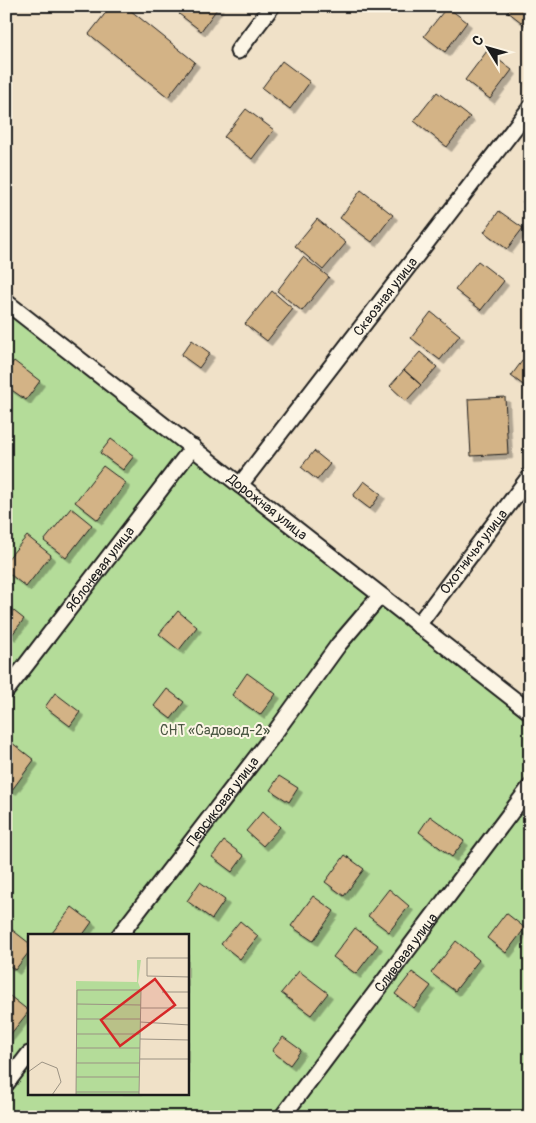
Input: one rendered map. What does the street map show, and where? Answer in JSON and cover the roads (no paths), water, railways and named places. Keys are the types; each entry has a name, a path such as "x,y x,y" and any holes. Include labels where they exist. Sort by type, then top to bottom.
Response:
{"street":[{"path":"238,51 272,6"},
{"name":"Сквозная улица","path":"240,485 530,108"},
{"name":"Дорожная улица","path":"6,302 530,712"},
{"name":"Яблоневая улица","path":"6,691 193,447"},
{"name":"Охотничья улица","path":"418,625 530,476"},
{"name":"Персиковая улица","path":"121,934 268,742 339,644 380,596"},
{"name":"Сливовая улица","path":"282,1117 530,787"},
{"path":"6,1084 28,1055"}],"park label":[{"name":"СНТ «Садовод-2»","path":"215,730"}]}
